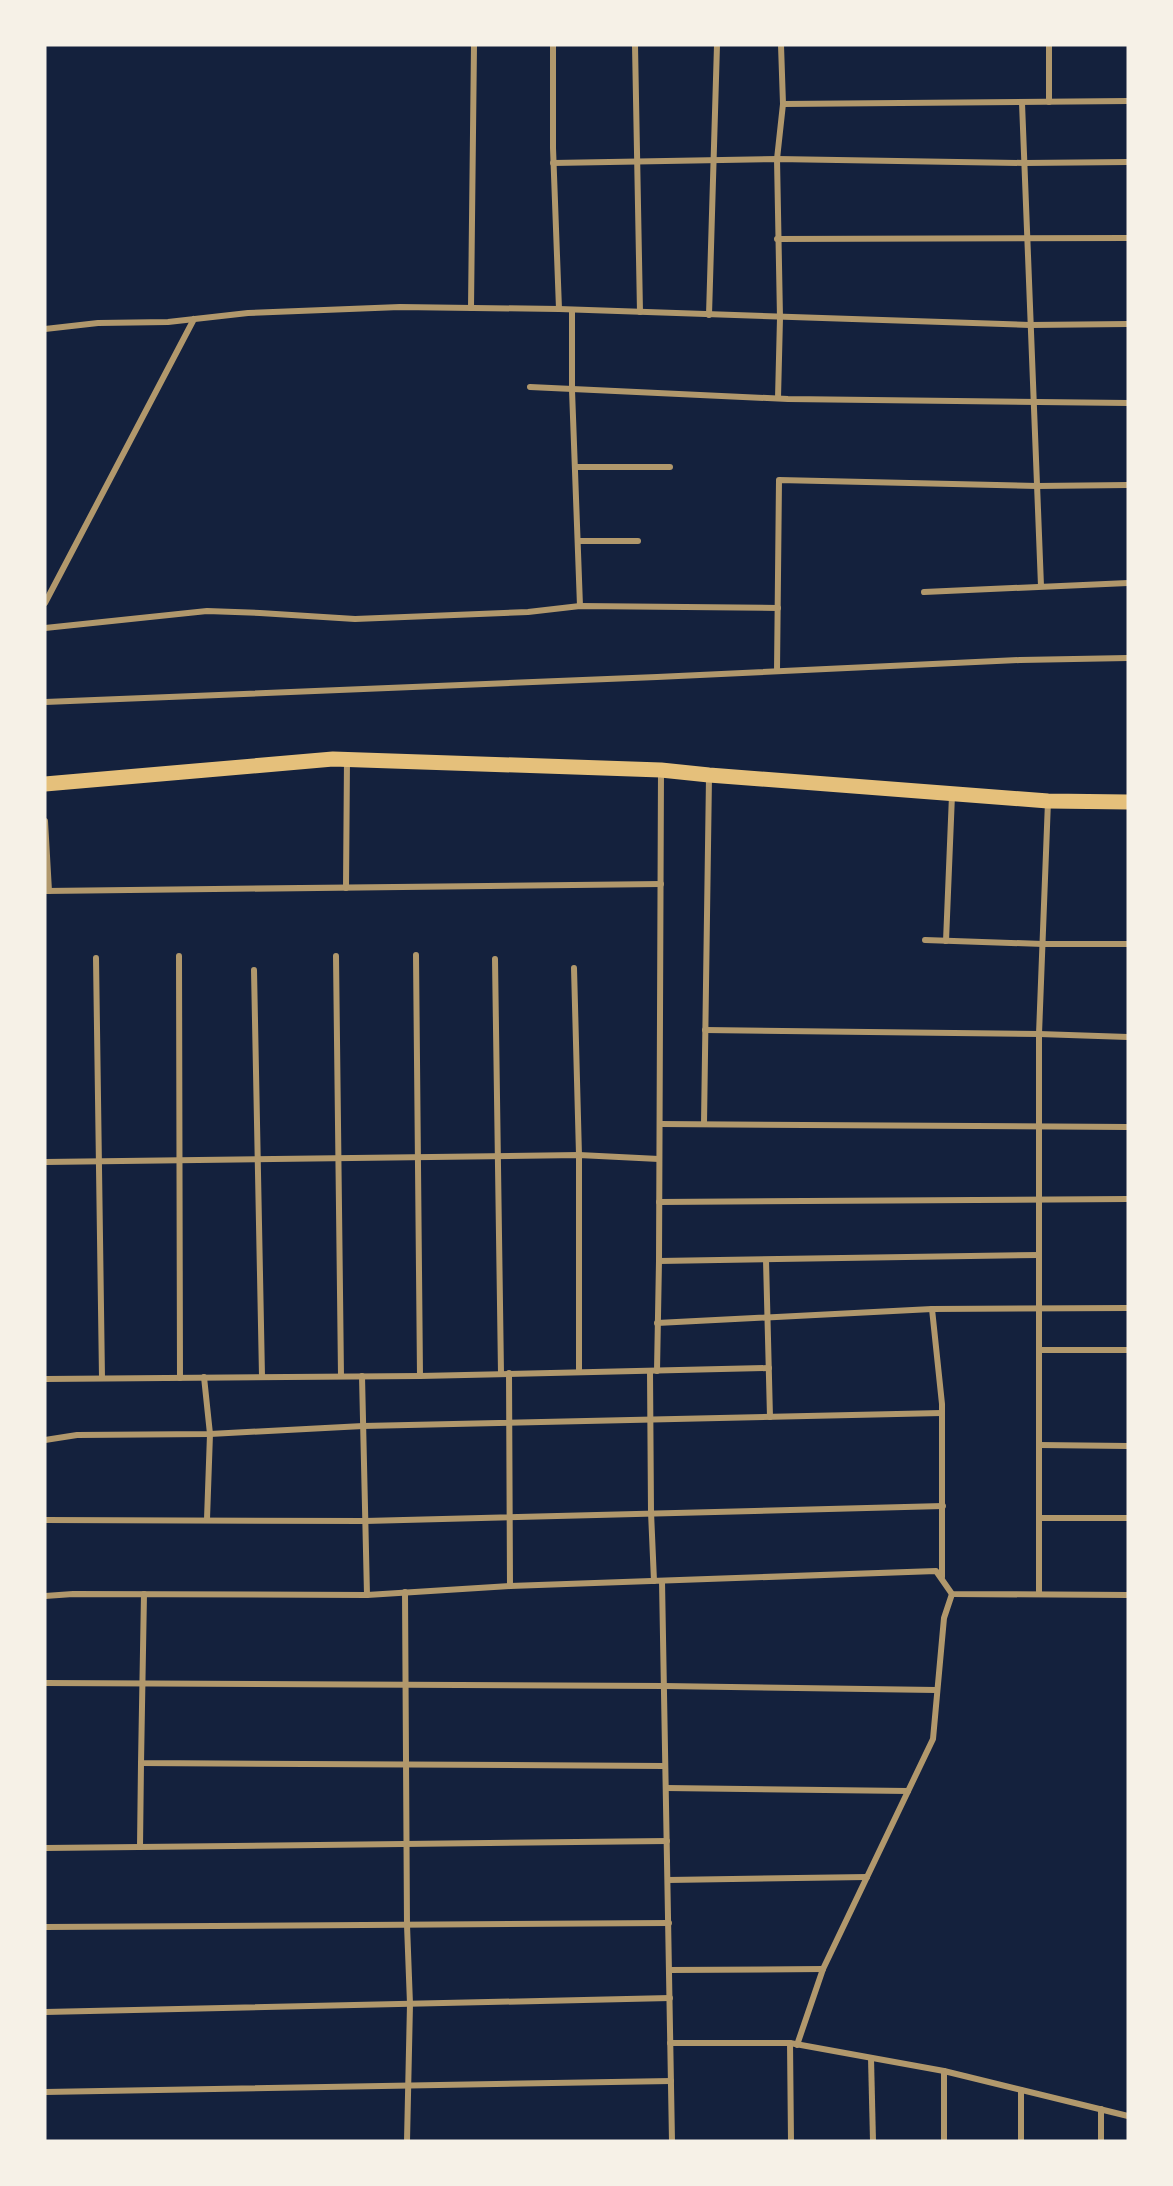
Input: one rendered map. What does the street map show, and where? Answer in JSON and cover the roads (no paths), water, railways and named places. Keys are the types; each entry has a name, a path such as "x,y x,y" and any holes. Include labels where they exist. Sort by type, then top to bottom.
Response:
{"main road":[{"path":"45,784 347,759 661,770 1048,801 1128,802"}],"street":[{"path":"471,308 474,45"},
{"path":"553,45 553,163 559,309"},
{"path":"634,45 640,312"},
{"path":"709,315 717,45"},
{"path":"778,398 780,318 777,159 783,104 781,45"},
{"path":"1049,45 1049,102"},
{"path":"783,104 1128,100"},
{"path":"1022,103 1041,586"},
{"path":"553,163 777,159 1024,163 1128,162"},
{"path":"777,238 1128,238"},
{"path":"45,330 98,323 168,322 248,313 400,307 559,309 1030,325 1128,324"},
{"path":"572,310 572,390 580,606"},
{"path":"45,603 194,319"},
{"path":"530,387 778,398 1128,403"},
{"path":"575,467 670,467"},
{"path":"777,671 779,480 1037,486 1128,485"},
{"path":"578,542 638,541"},
{"path":"924,592 1128,583"},
{"path":"45,628 207,611 260,612 355,619 528,612 580,606 778,608"},
{"path":"45,702 1020,660 1128,658"},
{"path":"346,888 347,759"},
{"path":"654,1581 650,1420 659,1261 661,770"},
{"path":"704,1124 709,775"},
{"path":"946,941 952,794"},
{"path":"1039,1594 1039,1034 1048,801"},
{"path":"45,821 47,891 661,884"},
{"path":"925,940 1128,944"},
{"path":"416,955 420,1376"},
{"path":"179,956 180,1378"},
{"path":"336,956 341,1376"},
{"path":"96,958 102,1378"},
{"path":"495,959 501,1373"},
{"path":"574,968 579,1155 579,1372"},
{"path":"254,970 262,1376"},
{"path":"705,1030 1039,1034 1128,1038"},
{"path":"660,1124 1128,1128"},
{"path":"45,1162 579,1155 659,1159"},
{"path":"659,1202 1128,1198"},
{"path":"659,1261 1039,1256"},
{"path":"766,1260 770,1417"},
{"path":"657,1323 932,1309 1128,1308"},
{"path":"932,1309 942,1413 942,1578"},
{"path":"1039,1350 1128,1350"},
{"path":"45,1379 420,1376 769,1368"},
{"path":"509,1373 510,1586"},
{"path":"362,1376 367,1595"},
{"path":"204,1377 210,1434 207,1519"},
{"path":"45,1440 77,1435 210,1434 363,1426 942,1413"},
{"path":"1039,1445 1128,1446"},
{"path":"45,1520 365,1521 510,1515 943,1506"},
{"path":"1039,1518 1128,1518"},
{"path":"45,1596 73,1594 367,1595 510,1586 936,1571 952,1594 1128,1595"},
{"path":"662,1581 672,2141"},
{"path":"405,1592 407,1925 410,2004 407,2141"},
{"path":"140,1847 144,1594"},
{"path":"791,2141 794,2044 823,1970 933,1739 944,1618 952,1594"},
{"path":"45,1683 664,1686 936,1690"},
{"path":"141,1763 664,1766"},
{"path":"666,1788 908,1791"},
{"path":"45,1848 667,1841"},
{"path":"668,1880 867,1877"},
{"path":"45,1927 669,1923"},
{"path":"669,1970 823,1970"},
{"path":"45,2012 670,1998"},
{"path":"670,2043 794,2044 944,2071 1128,2116"},
{"path":"871,2058 873,2141"},
{"path":"944,2071 945,2141"},
{"path":"45,2092 671,2081"},
{"path":"1021,2090 1021,2141"},
{"path":"1101,2109 1101,2141"}]}
